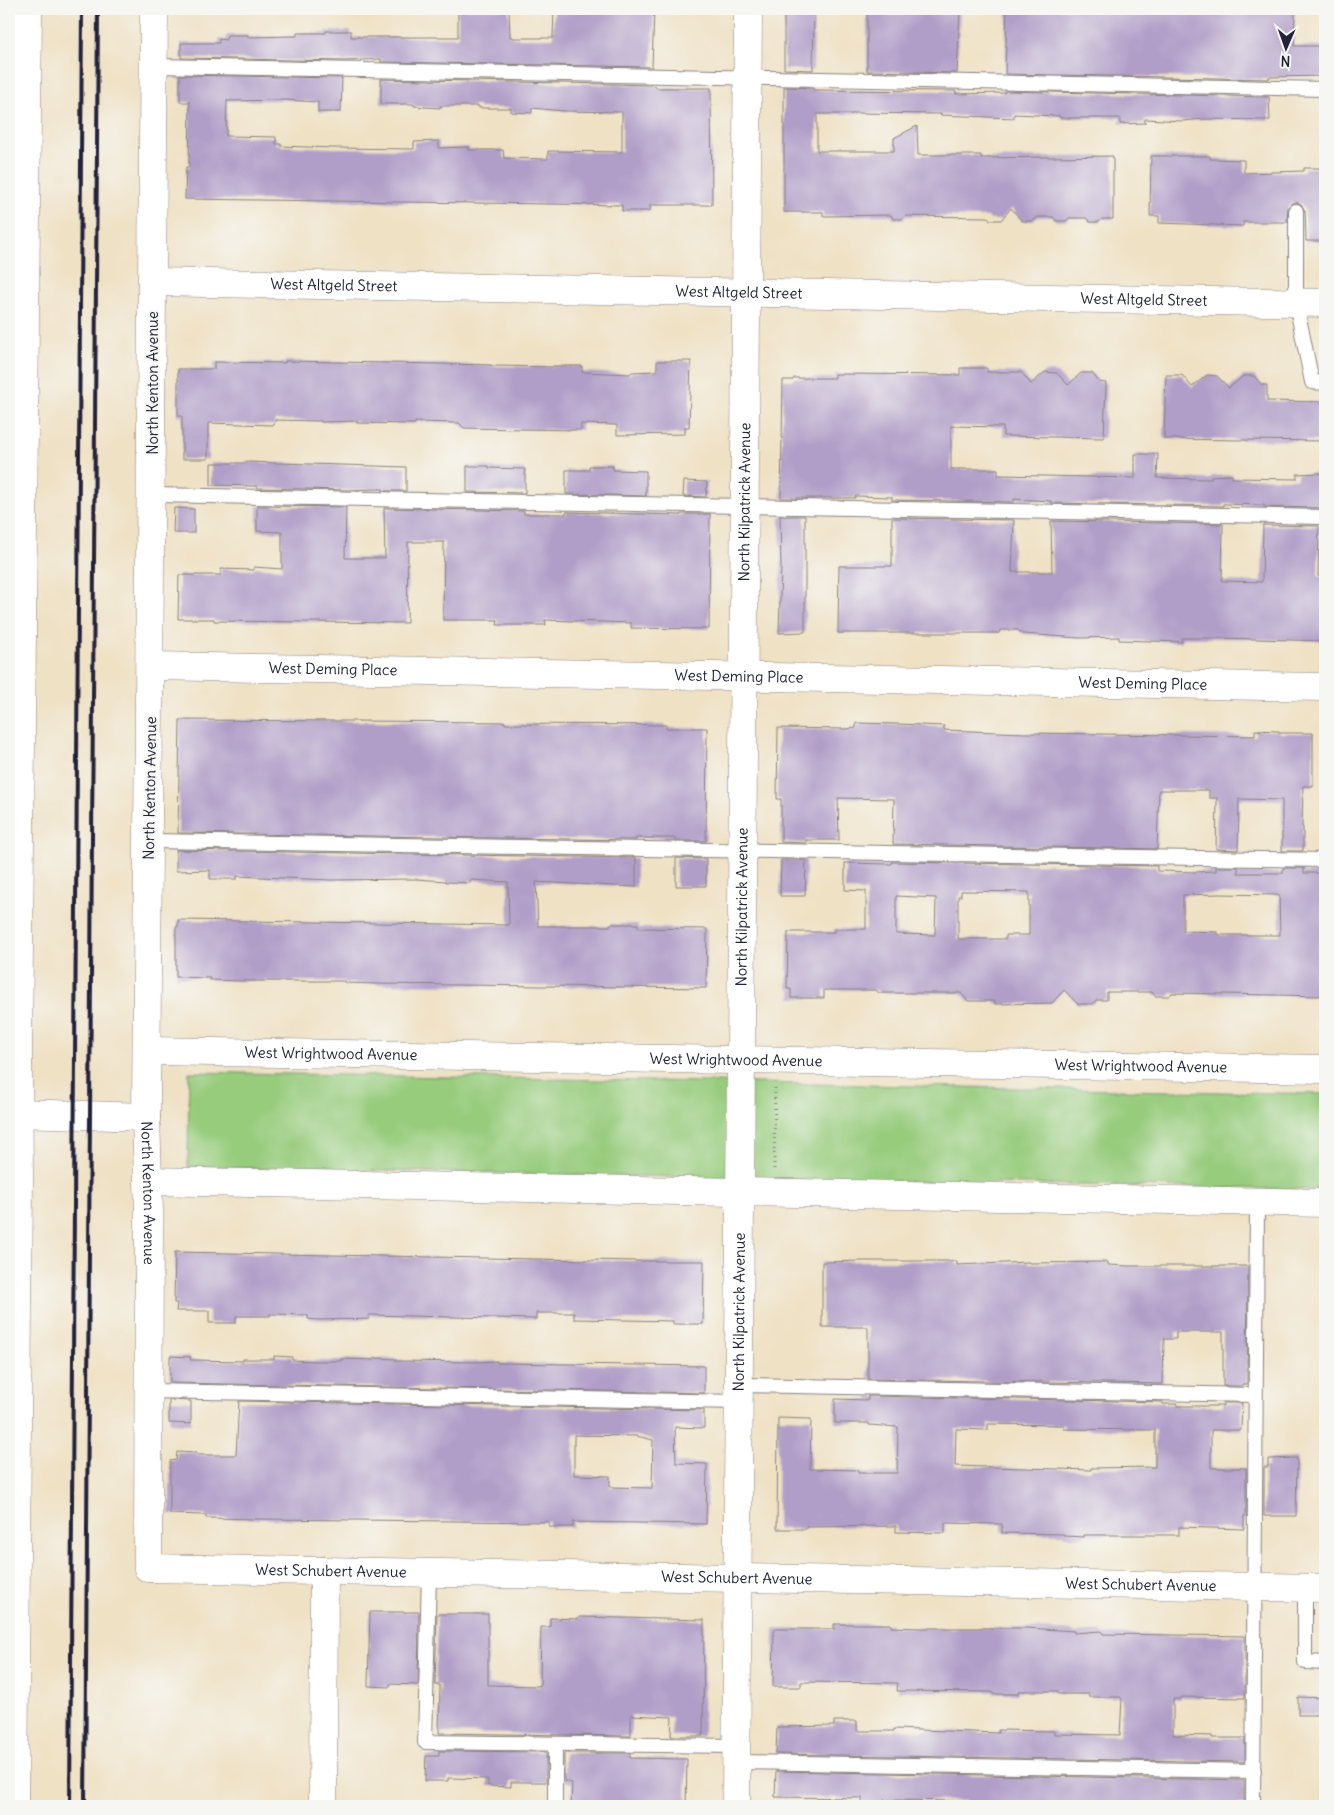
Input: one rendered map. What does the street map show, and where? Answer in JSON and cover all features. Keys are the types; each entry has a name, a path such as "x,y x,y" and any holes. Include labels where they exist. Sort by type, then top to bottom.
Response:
{"street":[{"path":"14,1806 12,1722 13,1381 19,1113 14,854 18,64 28,9"},
{"name":"North Kenton Avenue","path":"148,1568 148,1181 146,1117 151,666 154,9"},
{"name":"North Kilpatrick Avenue","path":"736,1806 748,9"},
{"name":"West Altgeld Street","path":"153,282 1325,303"},
{"name":"West Deming Place","path":"151,666 1325,687"},
{"name":"West Wrightwood Avenue","path":"147,1051 1325,1069"},
{"path":"9,1085 19,1113 9,1142"},
{"path":"19,1113 146,1117"},
{"path":"148,1181 1325,1203"},
{"name":"West Schubert Avenue","path":"148,1568 1315,1588"},
{"path":"322,1806 324,1571"}],"lane":[{"path":"154,66 748,76 1325,89"},
{"path":"1296,211 1296,303 1312,382 1325,383"},
{"path":"152,495 1325,517"},
{"path":"149,841 1325,860"},
{"path":"1253,1806 1257,1202"},
{"path":"148,1391 1255,1395"},
{"path":"429,1572 425,1742 555,1744 736,1754 1254,1771"},
{"path":"1315,1588 1305,1662 1325,1663"},
{"path":"555,1744 555,1806"}],"path":[{"path":"774,1170 775,1078"}],"green space":[{"path":"189,1072 1325,1094 1325,1190 188,1167"}],"building":[{"path":"458,9 509,9 510,37 553,38 554,9 654,9 652,67 381,62 381,59 345,61 181,58 181,43 219,43 219,39 226,40 227,35 248,35 248,37 297,36 297,33 351,31 351,37 458,37"},
{"path":"784,9 814,9 813,70 784,69"},
{"path":"867,9 960,9 957,73 867,71"},
{"path":"1007,9 1295,9 1294,46 1325,46 1325,76 1269,77 1269,79 1005,74"},
{"path":"180,75 342,78 341,112 318,112 318,102 286,100 227,101 226,136 276,137 276,144 281,144 281,146 332,148 414,149 414,142 439,141 439,148 469,147 469,150 503,150 504,158 543,159 548,159 548,151 622,152 622,112 563,111 532,108 532,113 511,112 511,108 479,108 479,106 440,106 440,108 414,106 414,104 381,104 381,79 711,88 712,205 650,205 650,211 622,211 622,205 185,199 186,167 189,167 190,102 180,102"},
{"path":"784,87 813,88 813,90 956,91 956,94 1005,93 1005,91 1269,97 1270,120 1204,119 1183,121 1145,119 1145,123 1120,124 1120,118 1060,118 1060,116 1014,114 1014,118 940,115 942,114 817,114 817,151 894,151 894,138 917,126 918,155 981,155 981,158 1113,156 1113,219 1102,219 1099,222 1090,222 1086,218 1069,218 1066,221 1056,221 1053,217 1038,217 1033,221 1022,221 1011,208 1001,220 990,220 988,217 906,216 903,219 893,219 891,215 823,216 823,212 784,212"},
{"path":"1151,156 1210,156 1210,159 1244,160 1244,173 1304,171 1304,168 1325,168 1325,241 1306,241 1305,211 1301,204 1296,202 1288,207 1287,222 1243,222 1243,226 1159,223 1159,216 1150,216"},
{"path":"285,361 491,366 582,366 582,372 630,374 632,372 657,371 657,361 691,361 689,427 685,427 685,434 617,435 617,425 581,424 581,430 464,428 459,423 415,422 415,424 275,420 274,425 208,423 208,459 182,459 182,416 178,416 178,369 214,369 214,362 285,363"},
{"path":"960,368 987,368 987,372 1021,372 1031,384 1045,372 1057,373 1068,385 1081,373 1092,373 1099,382 1106,383 1104,438 1003,436 1003,427 951,426 951,469 998,469 998,475 1135,478 1135,454 1158,454 1157,478 1211,479 1211,476 1232,475 1232,478 1297,479 1297,474 1325,473 1325,508 1223,504 1223,506 1051,503 1051,501 1014,499 1014,502 892,500 892,497 855,496 855,498 781,498 783,380 793,380 794,378 835,378 835,374 960,375"},
{"path":"1166,375 1182,375 1192,387 1207,375 1217,376 1229,388 1243,376 1254,376 1262,385 1267,385 1267,401 1325,402 1325,441 1164,439"},
{"path":"246,462 406,467 406,491 383,491 383,489 257,488 257,486 211,485 211,463"},
{"path":"467,466 525,469 525,493 467,492"},
{"path":"589,466 613,466 613,470 646,471 646,496 566,494 566,470 589,470"},
{"path":"684,481 707,482 706,497 683,496"},
{"path":"257,506 346,507 345,558 385,558 384,508 524,511 524,514 566,514 566,512 710,514 709,629 631,628 631,623 545,620 546,625 497,625 498,620 443,620 444,542 408,542 407,623 178,619 179,575 221,575 221,569 254,570 254,567 282,569 282,532 257,531"},
{"path":"174,508 194,509 194,533 173,533"},
{"path":"780,516 805,516 805,632 779,633"},
{"path":"892,518 1014,520 1012,572 1052,572 1051,521 1223,524 1222,581 1262,582 1263,525 1319,526 1318,576 1325,577 1325,641 1221,638 1182,638 1182,642 1119,640 1119,637 1080,638 1023,634 1018,630 1001,630 999,633 838,633 839,566 892,566"},
{"path":"180,720 505,722 505,724 666,725 666,728 707,728 706,841 675,841 675,838 636,838 636,840 178,833"},
{"path":"856,723 944,726 944,730 1025,733 1255,736 1255,730 1279,731 1279,733 1313,733 1313,786 1303,786 1303,851 1282,851 1282,800 1239,799 1238,850 1216,849 1217,798 1209,798 1209,790 1159,790 1157,849 893,844 894,799 838,798 839,840 806,840 806,843 781,842 781,799 777,799 778,728 847,729 856,728"},
{"path":"176,850 636,858 636,887 536,882 538,926 638,924 638,928 707,929 706,988 377,984 345,983 345,981 245,981 176,977 176,927 178,927 178,920 509,925 508,882 470,880 470,883 415,879 331,880 237,876 237,879 210,879 210,870 176,871"},
{"path":"676,858 706,859 706,886 676,886"},
{"path":"781,860 806,860 805,896 780,896"},
{"path":"892,862 1157,866 1157,871 1195,872 1216,871 1216,867 1238,867 1238,873 1283,873 1283,868 1304,868 1304,873 1325,873 1325,996 1172,993 1169,996 1155,996 1152,992 1107,992 1107,1000 1096,1000 1093,1004 1078,1004 1064,990 1052,1003 995,1004 995,1001 968,1001 961,993 879,993 876,990 824,990 824,998 791,998 791,989 787,989 788,932 834,932 834,929 866,929 866,891 845,890 845,863 892,864","holes":["961,891 1029,892 1029,935 1006,935 1006,939 958,939 958,896 961,896","1183,895 1279,895 1280,935 1218,935 1218,932 1183,931","896,896 936,898 935,935 896,934"]},
{"path":"175,1252 704,1261 703,1324 673,1324 673,1321 574,1319 574,1313 536,1313 536,1319 369,1315 369,1319 318,1320 308,1319 308,1315 270,1314 270,1316 236,1316 236,1323 209,1323 209,1311 176,1311 177,1303 174,1303"},
{"path":"957,1261 957,1265 1029,1262 1108,1262 1108,1265 1129,1266 1248,1266 1247,1384 1242,1384 1242,1386 1223,1386 1223,1332 1176,1332 1176,1339 1164,1339 1163,1384 868,1379 868,1327 822,1327 822,1262"},
{"path":"170,1356 191,1357 190,1360 243,1361 243,1359 274,1359 274,1356 292,1357 292,1360 316,1361 341,1361 341,1359 374,1360 374,1358 396,1359 396,1361 497,1361 497,1363 704,1366 704,1393 170,1383"},
{"path":"868,1396 1163,1402 1163,1404 1177,1404 1177,1406 1223,1406 1223,1403 1242,1403 1241,1430 1211,1430 1211,1468 1246,1468 1246,1516 1244,1516 1244,1529 1179,1527 1179,1535 1084,1535 1084,1537 1064,1536 1064,1534 1002,1533 1002,1524 945,1523 945,1533 896,1532 896,1526 777,1529 778,1418 811,1419 810,1469 858,1470 858,1473 897,1473 898,1427 869,1425 869,1423 835,1423 835,1399 868,1400","holes":["988,1424 1064,1425 1064,1429 1155,1430 1155,1467 1091,1468 1091,1470 955,1466 956,1429 988,1430"]},
{"path":"169,1400 191,1401 191,1424 169,1423"},
{"path":"239,1401 704,1410 704,1428 675,1427 676,1463 707,1464 706,1524 573,1522 573,1527 549,1527 549,1522 206,1518 206,1515 170,1514 170,1461 176,1460 177,1452 197,1453 197,1455 236,1455","holes":["574,1435 637,1436 653,1440 652,1488 610,1487 610,1476 574,1475"]},
{"path":"1297,1458 1296,1516 1264,1516 1264,1467 1268,1467 1268,1459"},
{"path":"370,1612 419,1612 418,1685 390,1684 390,1687 368,1686"},
{"path":"437,1614 488,1614 488,1685 540,1686 541,1627 550,1627 550,1618 704,1620 703,1736 671,1736 672,1717 631,1715 631,1736 439,1733 440,1685 435,1685"},
{"path":"834,1624 891,1624 891,1627 918,1628 1026,1628 1074,1631 1074,1633 1101,1631 1103,1634 1245,1636 1245,1698 1181,1697 1181,1699 1173,1699 1173,1735 1245,1738 1245,1761 776,1754 777,1727 834,1726 834,1721 857,1721 857,1731 894,1731 894,1729 998,1733 998,1730 1054,1731 1054,1734 1120,1735 1122,1699 1120,1697 1058,1694 1058,1691 1018,1691 1018,1694 993,1694 993,1692 897,1691 898,1683 801,1682 801,1687 773,1687 774,1629 834,1629"},
{"path":"1298,1697 1325,1698 1325,1715 1298,1715"},
{"path":"439,1751 546,1752 546,1782 511,1782 511,1787 488,1786 488,1779 448,1778 448,1781 425,1781 426,1756 439,1756"},
{"path":"564,1753 630,1753 630,1758 687,1759 686,1806 571,1806 572,1783 564,1781"},
{"path":"776,1771 1244,1780 1244,1805 1086,1803 1086,1805 965,1806 965,1801 884,1800 884,1806 862,1806 862,1798 775,1797"}],"railway":[{"path":"70,1806 82,9"},
{"path":"85,1806 98,9"}]}
